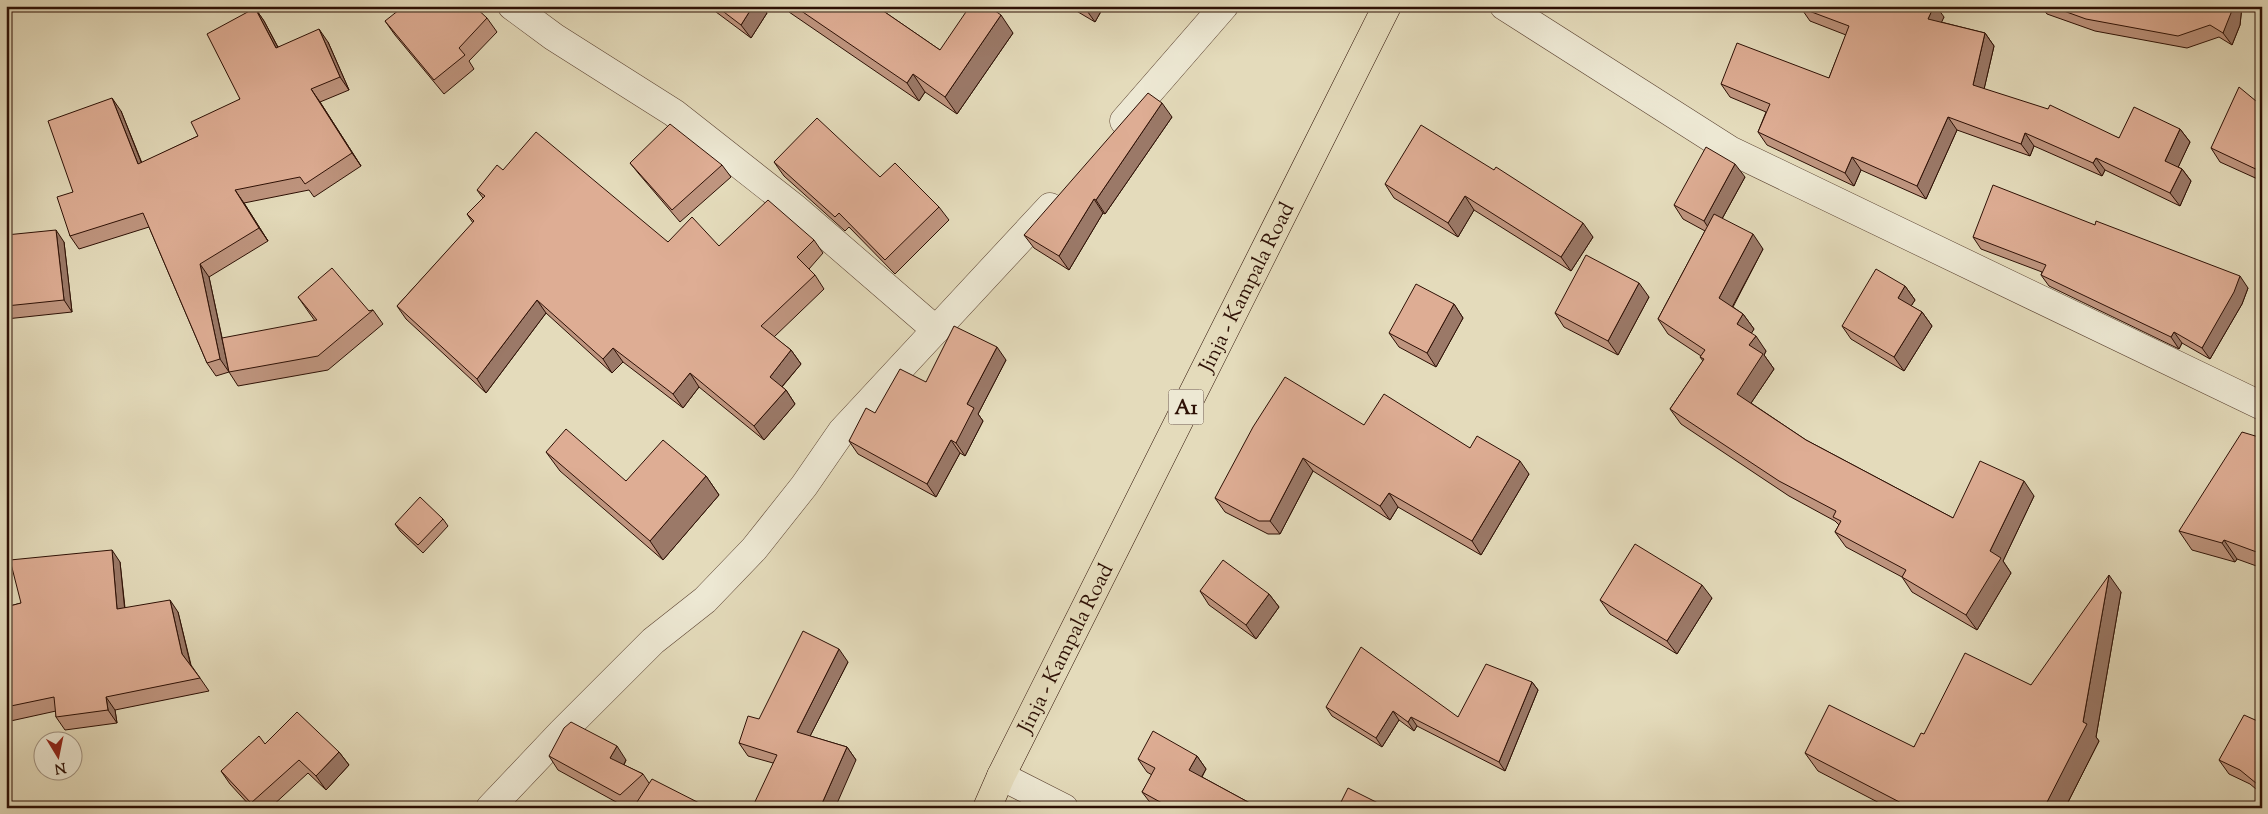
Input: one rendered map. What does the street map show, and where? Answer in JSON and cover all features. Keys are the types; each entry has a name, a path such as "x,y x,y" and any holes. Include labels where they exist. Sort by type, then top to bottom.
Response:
{"highway":[{"name":"Jinja - Kampala Road","path":"987,808 1001,776 1387,6"}],"street":[{"path":"512,6 554,37 674,113 796,209 936,330"},
{"path":"1110,137 1224,6"},
{"path":"1504,6 1730,150 2262,406"},
{"path":"490,808 653,641 705,600 754,549 804,486 842,432 1065,189"},
{"path":"1001,776 1064,808"}],"building":[{"path":"404,6 424,6 425,8 426,6 474,6 487,18 459,48 465,55 434,80 385,21"},
{"path":"716,6 753,6 741,25"},
{"path":"794,6 876,6 940,50 970,6 988,6 1001,15 945,97 913,74 907,83"},
{"path":"1802,6 1934,6 1928,19 1985,33 1973,85 2048,109 2050,105 2119,138 2134,107 2180,129 2165,161 2182,169 2170,193 2096,158 2093,163 2025,133 2021,144 1948,117 1917,186 1852,157 1845,173 1758,132 1770,104 1721,84 1737,43 1829,78 1849,26 1801,8"},
{"path":"2050,6 2232,6 2223,33 2210,25 2178,36 2086,19"},
{"path":"255,8 276,48 319,29 340,77 311,89 352,153 305,184 300,177 235,190 259,228 200,264 220,359 207,363 143,213 70,236 57,197 73,192 48,121 112,98 138,164 198,136 191,122 240,99 207,34"},
{"path":"2239,87 2262,106 2262,172 2211,148"},
{"path":"1148,93 1162,103 1096,200 1094,199 1059,256 1024,235"},
{"path":"817,118 880,177 895,163 939,207 885,260 839,213 835,217 774,162"},
{"path":"670,124 722,165 672,210 630,163"},
{"path":"1421,125 1494,170 1496,167 1583,223 1561,257 1465,196 1448,223 1385,184"},
{"path":"536,132 668,242 692,217 719,246 768,200 814,240 797,257 815,275 761,326 791,350 770,377 786,390 754,426 690,373 673,394 613,348 603,359 537,300 477,379 397,306 474,221 467,214 485,196 477,190 497,165 503,170"},
{"path":"1706,147 1735,164 1704,221 1674,205"},
{"path":"1993,185 2095,225 2096,221 2240,276 2234,292 2202,348 2174,332 2171,337 2041,275 2046,265 1973,237"},
{"path":"1714,214 1753,234 1719,298 1743,314 1737,324 1756,336 1749,345 1763,354 1737,394 1806,440 1953,518 1980,461 2024,481 1990,551 2001,558 1966,615 1902,577 1906,570 1835,532 1841,521 1833,517 1836,511 1779,481 1670,409 1704,359 1700,357 1705,350 1658,319"},
{"path":"56,230 64,300 6,306 6,235"},
{"path":"1586,255 1639,283 1608,341 1555,313"},
{"path":"332,268 369,311 373,310 318,356 229,372 222,338 317,320 298,297"},
{"path":"1876,269 1905,286 1898,298 1922,312 1894,357 1842,326"},
{"path":"1416,284 1454,304 1427,353 1389,333"},
{"path":"954,326 997,347 967,404 974,408 956,443 951,440 927,484 849,441 866,408 875,413 900,369 926,382"},
{"path":"1285,377 1364,425 1384,394 1470,448 1477,436 1520,461 1472,541 1389,493 1380,506 1303,458 1270,521 1259,521 1215,498 1253,427"},
{"path":"566,429 626,481 663,440 706,476 650,541 546,452"},
{"path":"2242,432 2262,438 2262,554 2224,540 2222,543 2179,531"},
{"path":"420,497 443,519 418,545 395,524"},
{"path":"1635,544 1702,585 1667,641 1600,600"},
{"path":"112,550 117,609 170,600 182,654 200,678 106,697 108,710 56,717 54,697 6,707 6,607 21,603 10,560"},
{"path":"1223,560 1269,594 1246,625 1200,591"},
{"path":"2109,575 2083,722 2087,724 2044,808 1911,808 1805,753 1829,705 1914,747 1921,733 1924,734 1965,653 2031,685"},
{"path":"803,631 839,649 797,732 847,747 820,808 752,808 777,755 739,743 748,716 759,719"},
{"path":"1361,647 1458,717 1486,664 1532,682 1499,762 1411,717 1408,722 1393,711 1376,738 1326,707"},
{"path":"297,712 339,752 316,776 299,760 251,803 221,771 259,736 265,744"},
{"path":"2244,715 2262,723 2262,788 2240,770 2219,760"},
{"path":"571,722 617,746 610,758 643,774 620,795 549,756 564,728"},
{"path":"1153,731 1197,756 1189,770 1259,808 1171,808 1142,792 1155,768 1138,759"},
{"path":"652,779 709,808 641,808 635,805"},
{"path":"1348,788 1384,806 1383,808 1338,808"},
{"path":"735,803 746,808 733,808"}]}
